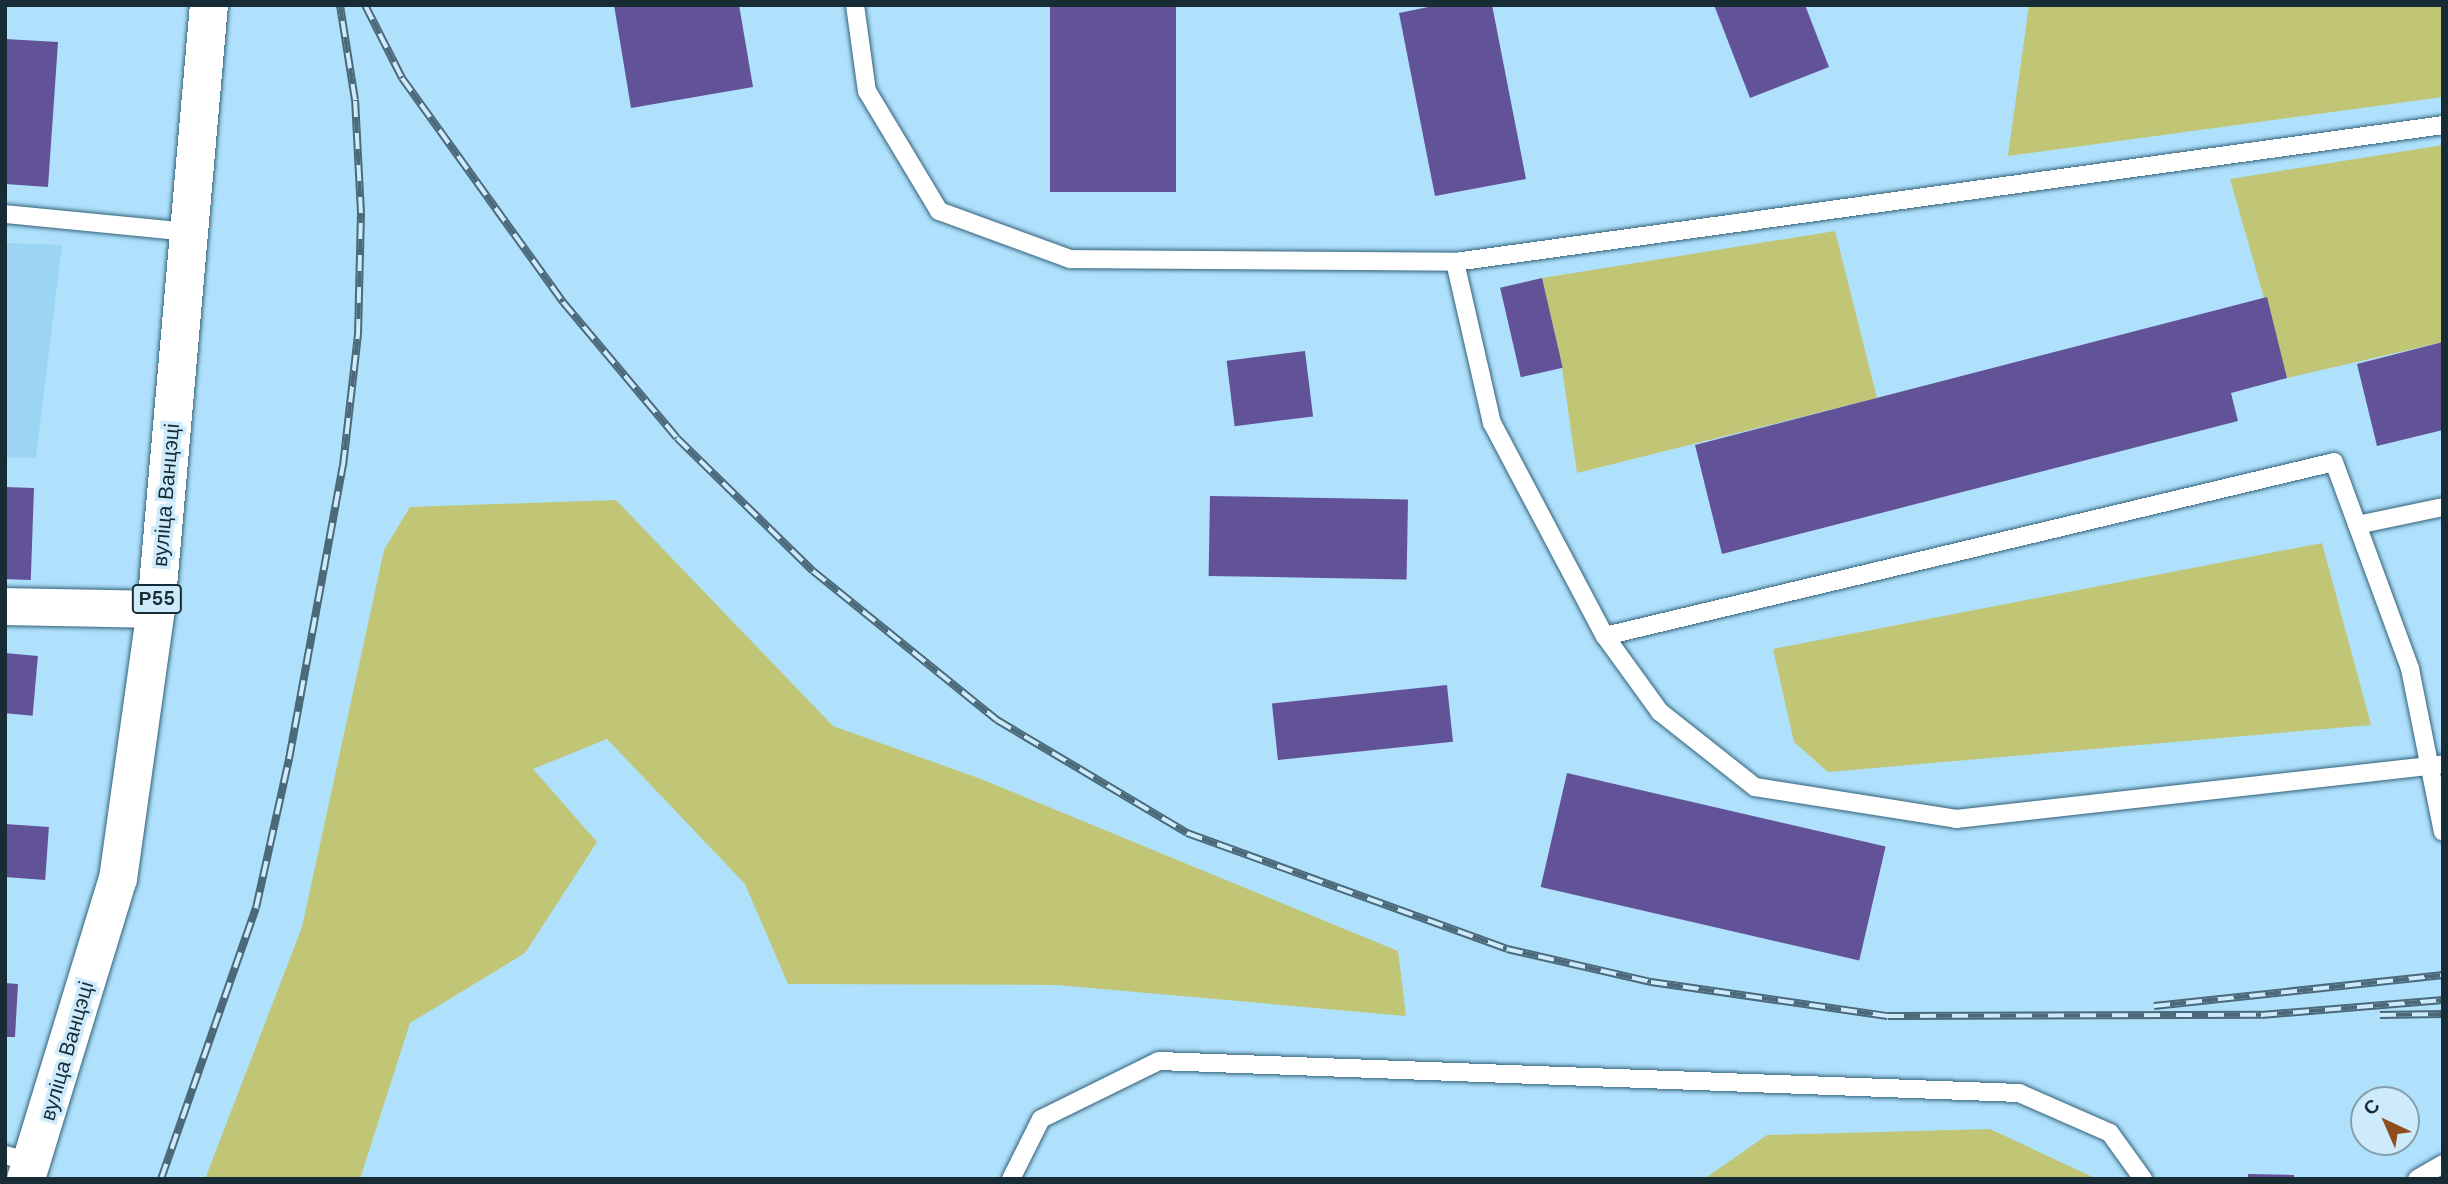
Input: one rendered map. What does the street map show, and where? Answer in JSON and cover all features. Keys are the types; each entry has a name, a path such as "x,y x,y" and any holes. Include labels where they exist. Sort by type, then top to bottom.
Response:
{"main road":[{"name":"вуліца Ванцэці","path":"22,1166 118,879 156,609 209,5"}],"street":[{"path":"5,606 156,609"}],"lane":[{"path":"855,5 867,92 939,211 1070,259 1455,261 2443,124"},
{"path":"5,214 190,232"},
{"path":"1455,261 1492,423 1605,636 1660,712 1755,787 1956,819 2436,765"},
{"path":"1605,636 2334,462 2410,669 2436,765 2443,832"},
{"path":"2357,525 2443,507"},
{"path":"1011,1179 1041,1119 1159,1061 2019,1093 2110,1133 2143,1179"},
{"path":"2417,1179 2443,1164"}],"shaded area":[{"path":"5,243 62,245 36,457 5,458"}],"green space":[{"path":"2029,5 2443,5 2443,97 2008,156"},
{"path":"2443,145 2443,342 2287,378 2230,179"},
{"path":"1835,231 1877,398 1577,473 1562,368 1542,278"},
{"path":"616,500 833,726 981,779 1398,951 1406,1016 1057,985 788,984 745,884 607,739 533,769 597,842 525,953 410,1023 360,1179 205,1179 302,927 384,550 410,507"},
{"path":"2322,543 2371,725 1828,772 1794,742 1773,649"},
{"path":"1990,1129 2097,1179 1704,1179 1767,1135"}],"building":[{"path":"614,5 739,5 753,87 631,108"},
{"path":"1050,5 1176,5 1176,192 1050,192"},
{"path":"1438,5 1492,5 1526,179 1435,196 1399,13"},
{"path":"1714,5 1805,5 1829,67 1750,98"},
{"path":"5,39 58,42 48,187 5,184"},
{"path":"1542,278 1563,368 1521,377 1500,288"},
{"path":"2267,297 2287,378 2231,393 2238,421 1722,554 1695,445"},
{"path":"2443,342 2443,430 2377,446 2357,364"},
{"path":"1305,351 1313,417 1235,426 1227,361"},
{"path":"5,487 34,488 31,580 5,579"},
{"path":"1210,496 1408,499 1407,579 1209,576"},
{"path":"5,653 38,656 33,716 5,713"},
{"path":"1447,685 1453,742 1278,760 1272,703"},
{"path":"1567,773 1886,847 1859,961 1541,887"},
{"path":"5,824 49,827 45,880 5,877"},
{"path":"5,983 18,984 15,1037 5,1037"},
{"path":"2248,1174 2294,1175 2294,1179 2248,1179"}],"railway":[{"path":"161,1179 256,908 289,759 343,466 358,335 361,213 355,100 340,5"},
{"path":"365,5 402,78 563,302 677,438 813,571 997,720 1187,833 1507,949 1651,982 1888,1016 2261,1015 2443,1000"},
{"path":"2154,1006 2443,975"},
{"path":"2380,1015 2443,1014"}]}
